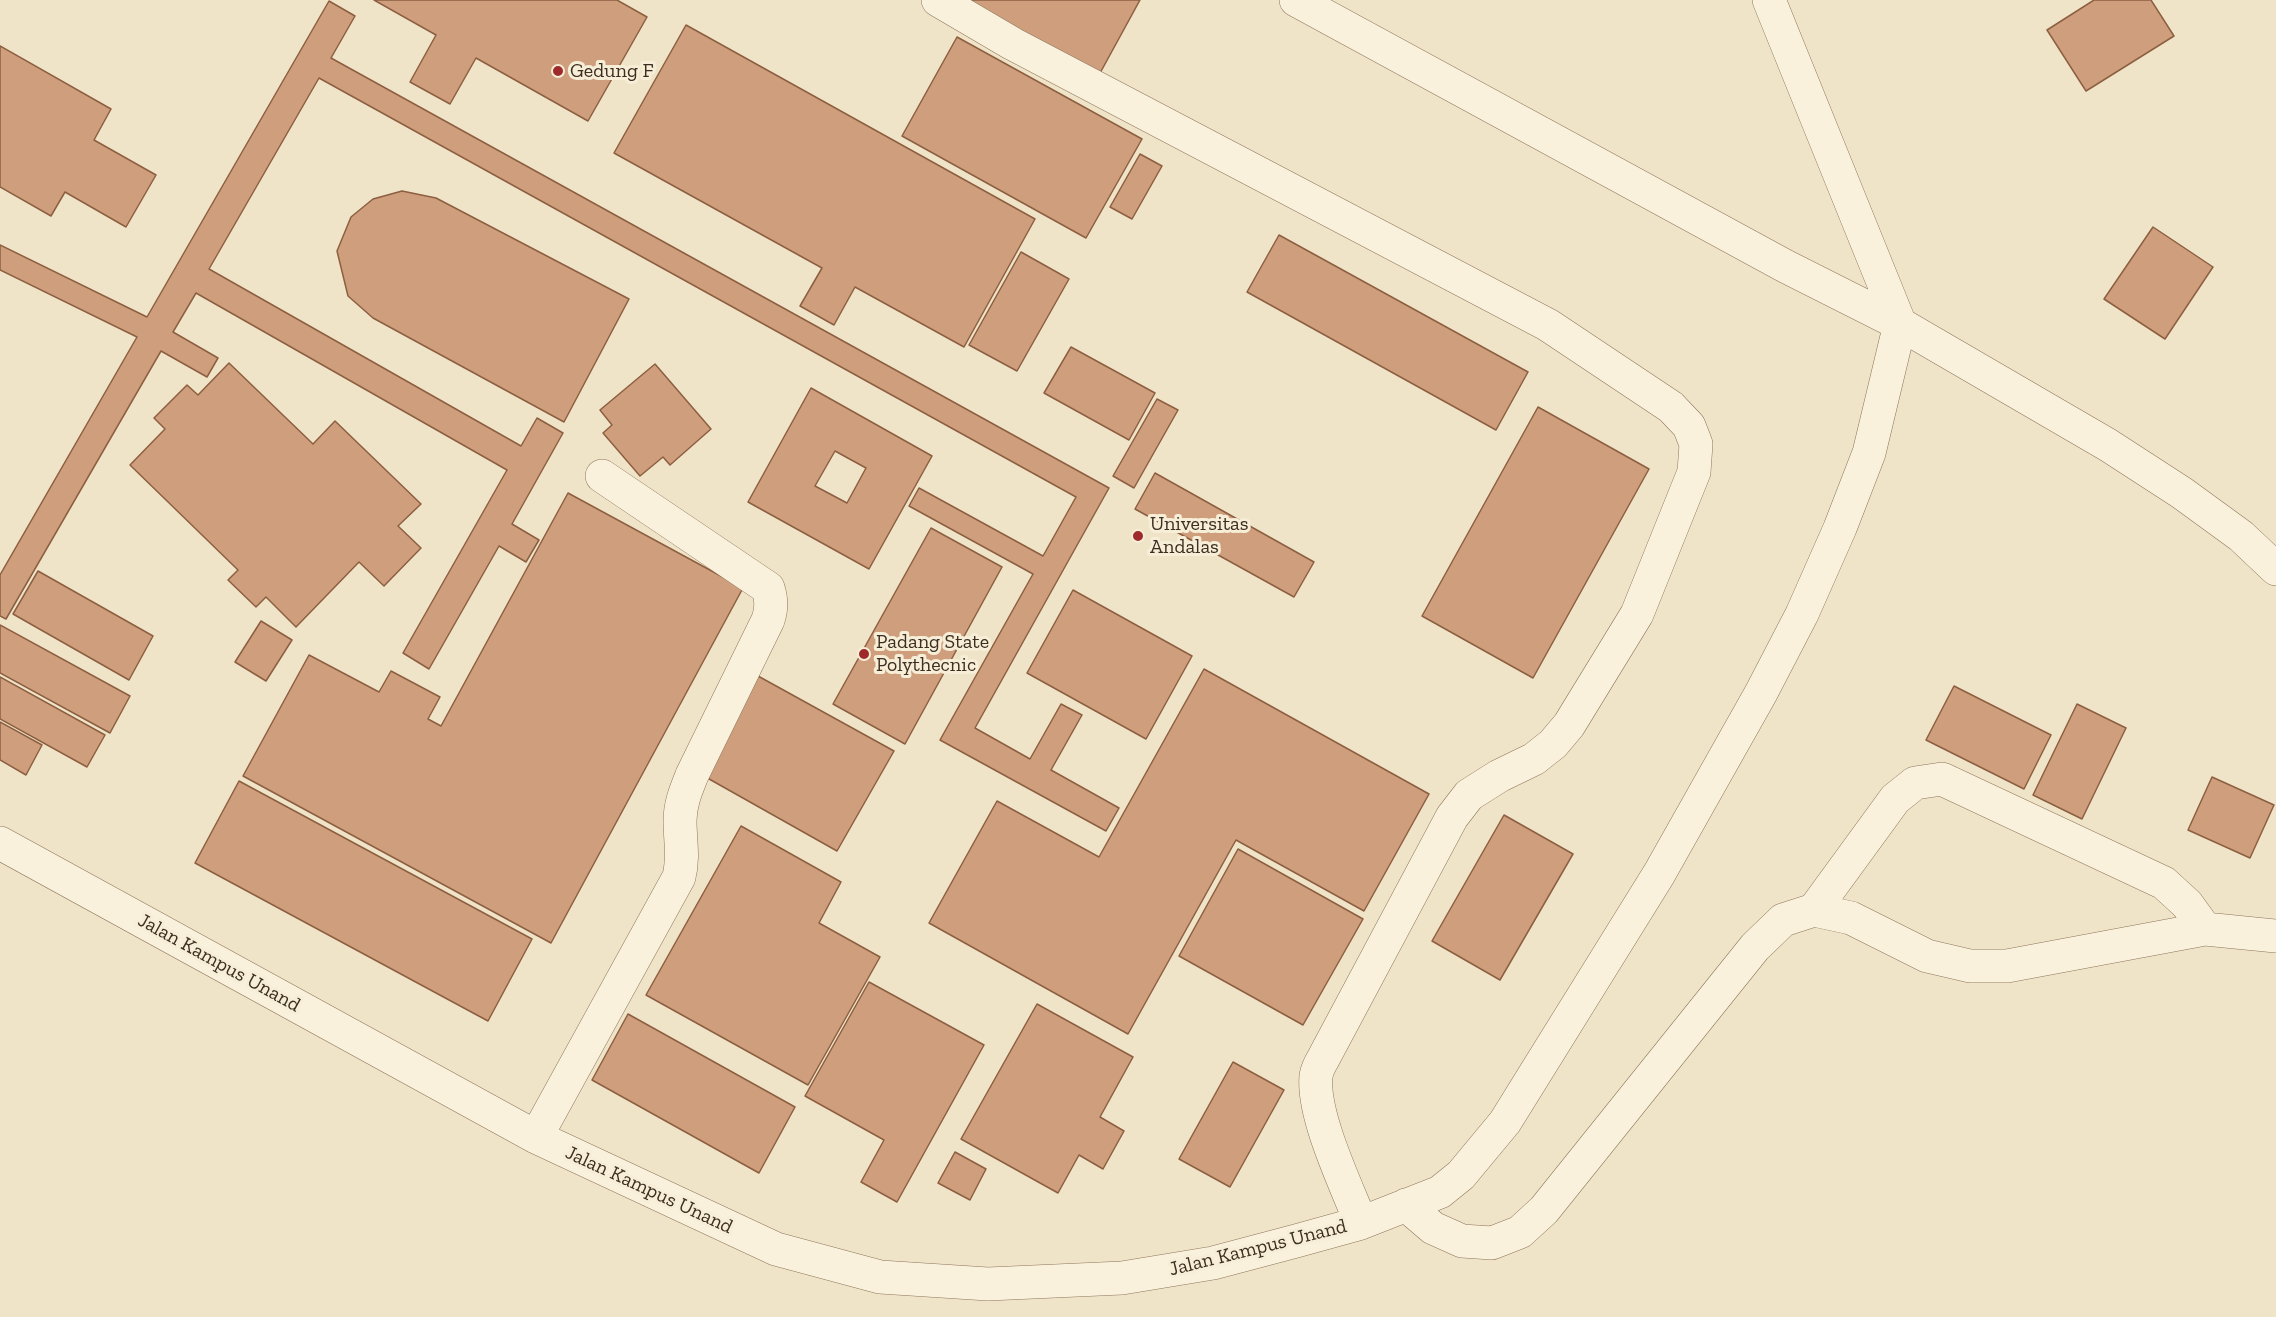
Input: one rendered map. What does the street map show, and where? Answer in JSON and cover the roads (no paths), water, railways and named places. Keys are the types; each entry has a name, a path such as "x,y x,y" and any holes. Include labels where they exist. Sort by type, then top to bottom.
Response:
{"street":[{"path":"938,0 1013,44 1548,325 1671,407 1689,426 1696,444 1694,472 1637,614 1569,725 1553,744 1534,759 1499,776 1469,795 1452,817 1316,1074 1316,1094 1322,1122 1361,1223"},
{"path":"1296,0 1785,266 1900,324 2108,445 2241,536 2276,569"},
{"path":"1769,0 1900,324"},
{"name":"Jalan Kampus Unand","path":"0,843 536,1137 776,1249 880,1277 988,1284 1122,1278 1213,1263 1361,1223 1440,1192 1461,1175 1505,1122 1659,874 1802,614 1840,528 1869,453 1900,324"},
{"path":"536,1137 679,877 682,862 680,821 683,798 771,611 768,588 602,476"},
{"path":"1814,910 1895,799 1915,783 1942,779 2164,883 2187,903 2205,929"},
{"path":"1406,1205 1433,1228 1462,1241 1492,1243 1521,1232 1544,1210 1755,947 1782,920 1814,910 1851,918 1927,956 1970,966 2007,966 2205,929 2276,936"}],"place":[{"name":"Gedung F","path":"558,71"},
{"name":"Universitas Andalas","path":"1138,536"},
{"name":"Padang State Polythecnic","path":"864,654"}]}
